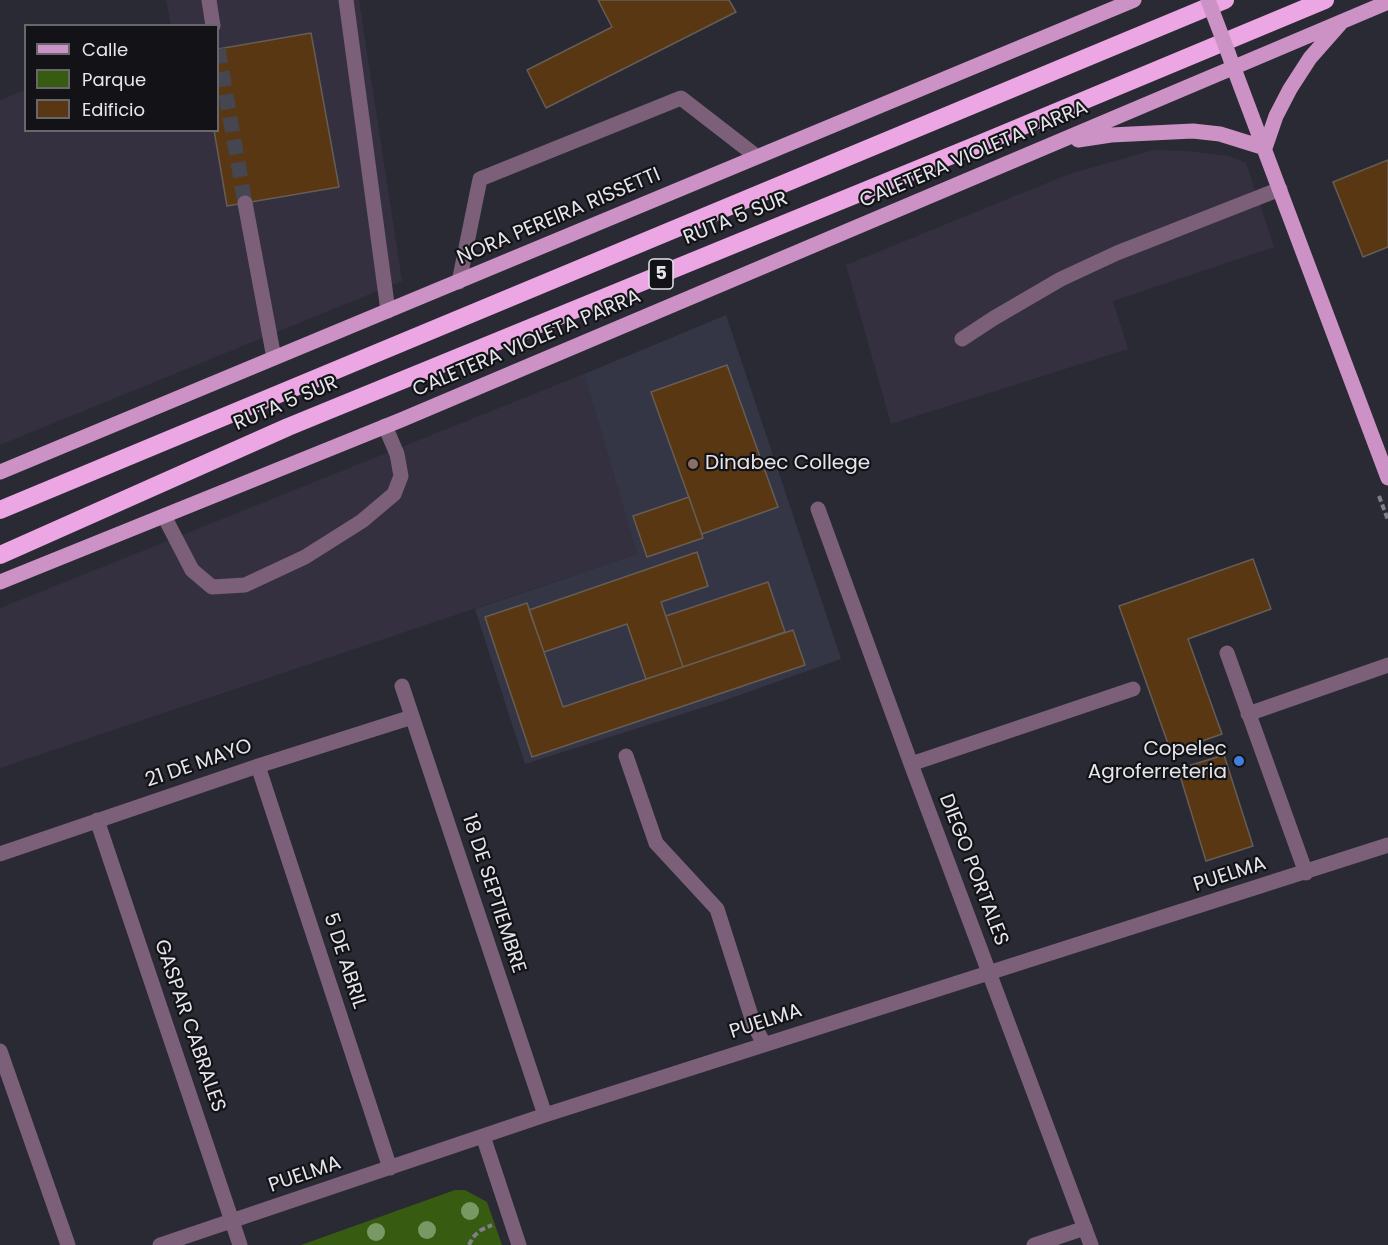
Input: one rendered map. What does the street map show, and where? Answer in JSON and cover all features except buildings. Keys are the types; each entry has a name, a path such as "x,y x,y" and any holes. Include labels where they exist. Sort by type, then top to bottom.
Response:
{"highway":[{"name":"RUTA 5 SUR","path":"0,510 1225,0"},
{"name":"RUTA 5 SUR","path":"0,555 288,427 1000,136 1325,0"}],"main road":[{"name":"NORA PEREIRA RISSETTI","path":"0,472 1134,0"},
{"path":"1208,0 1388,478"},
{"name":"CALETERA VIOLETA PARRA","path":"0,582 384,426 1054,144 1231,62 1388,2"},
{"path":"1265,148 1276,116 1290,89 1310,58 1342,20"},
{"path":"1054,144 1111,135 1193,131 1220,134 1265,148"}],"street":[{"path":"208,0 213,24"},
{"path":"346,0 388,311"},
{"path":"459,282 480,179 681,98 756,156"},
{"path":"962,339 1061,279 1118,253 1280,189"},
{"path":"245,203 274,358"},
{"path":"164,516 192,570 212,587 245,585 305,557 362,521 394,494 401,476 397,454 384,426"},
{"name":"DIEGO PORTALES","path":"818,509 1091,1245"},
{"path":"1227,653 1306,873"},
{"path":"1248,714 1388,665"},
{"name":"18 DE SEPTIEMBRE","path":"402,686 545,1115"},
{"path":"911,764 1133,689"},
{"name":"21 DE MAYO","path":"0,854 258,766 412,717"},
{"path":"626,756 656,843 717,909 754,1025 764,1044"},
{"name":"5 DE ABRIL","path":"258,766 390,1168"},
{"name":"GASPAR CABRALES","path":"97,820 240,1245"},
{"name":"PUELMA","path":"160,1245 545,1115 1388,845"},
{"path":"0,1050 68,1245"},
{"path":"483,1136 519,1245"},
{"path":"1034,1245 1085,1228"}],"path":[{"path":"469,1245 473,1237 481,1230 509,1218"}],"shaded area":[{"path":"166,0 359,0 402,281 0,445 0,100 24,90 24,132 219,132 219,24 171,24"},
{"path":"1154,150 1228,156 1246,163 1274,247 1113,301 1128,349 891,424 846,265 1069,174"},
{"name":"Dinabec College","path":"726,315 841,659 720,702 525,764 475,609 637,554 584,374"},
{"path":"584,374 637,554 0,768 0,608"}],"green space":[{"path":"455,1190 465,1190 487,1202 502,1245 301,1245"}],"tunnel":[{"path":"219,55 245,203"}],"place":[{"name":"Dinabec College","path":"693,464"},
{"name":"Copelec Agroferreteria","path":"1239,761"}]}
